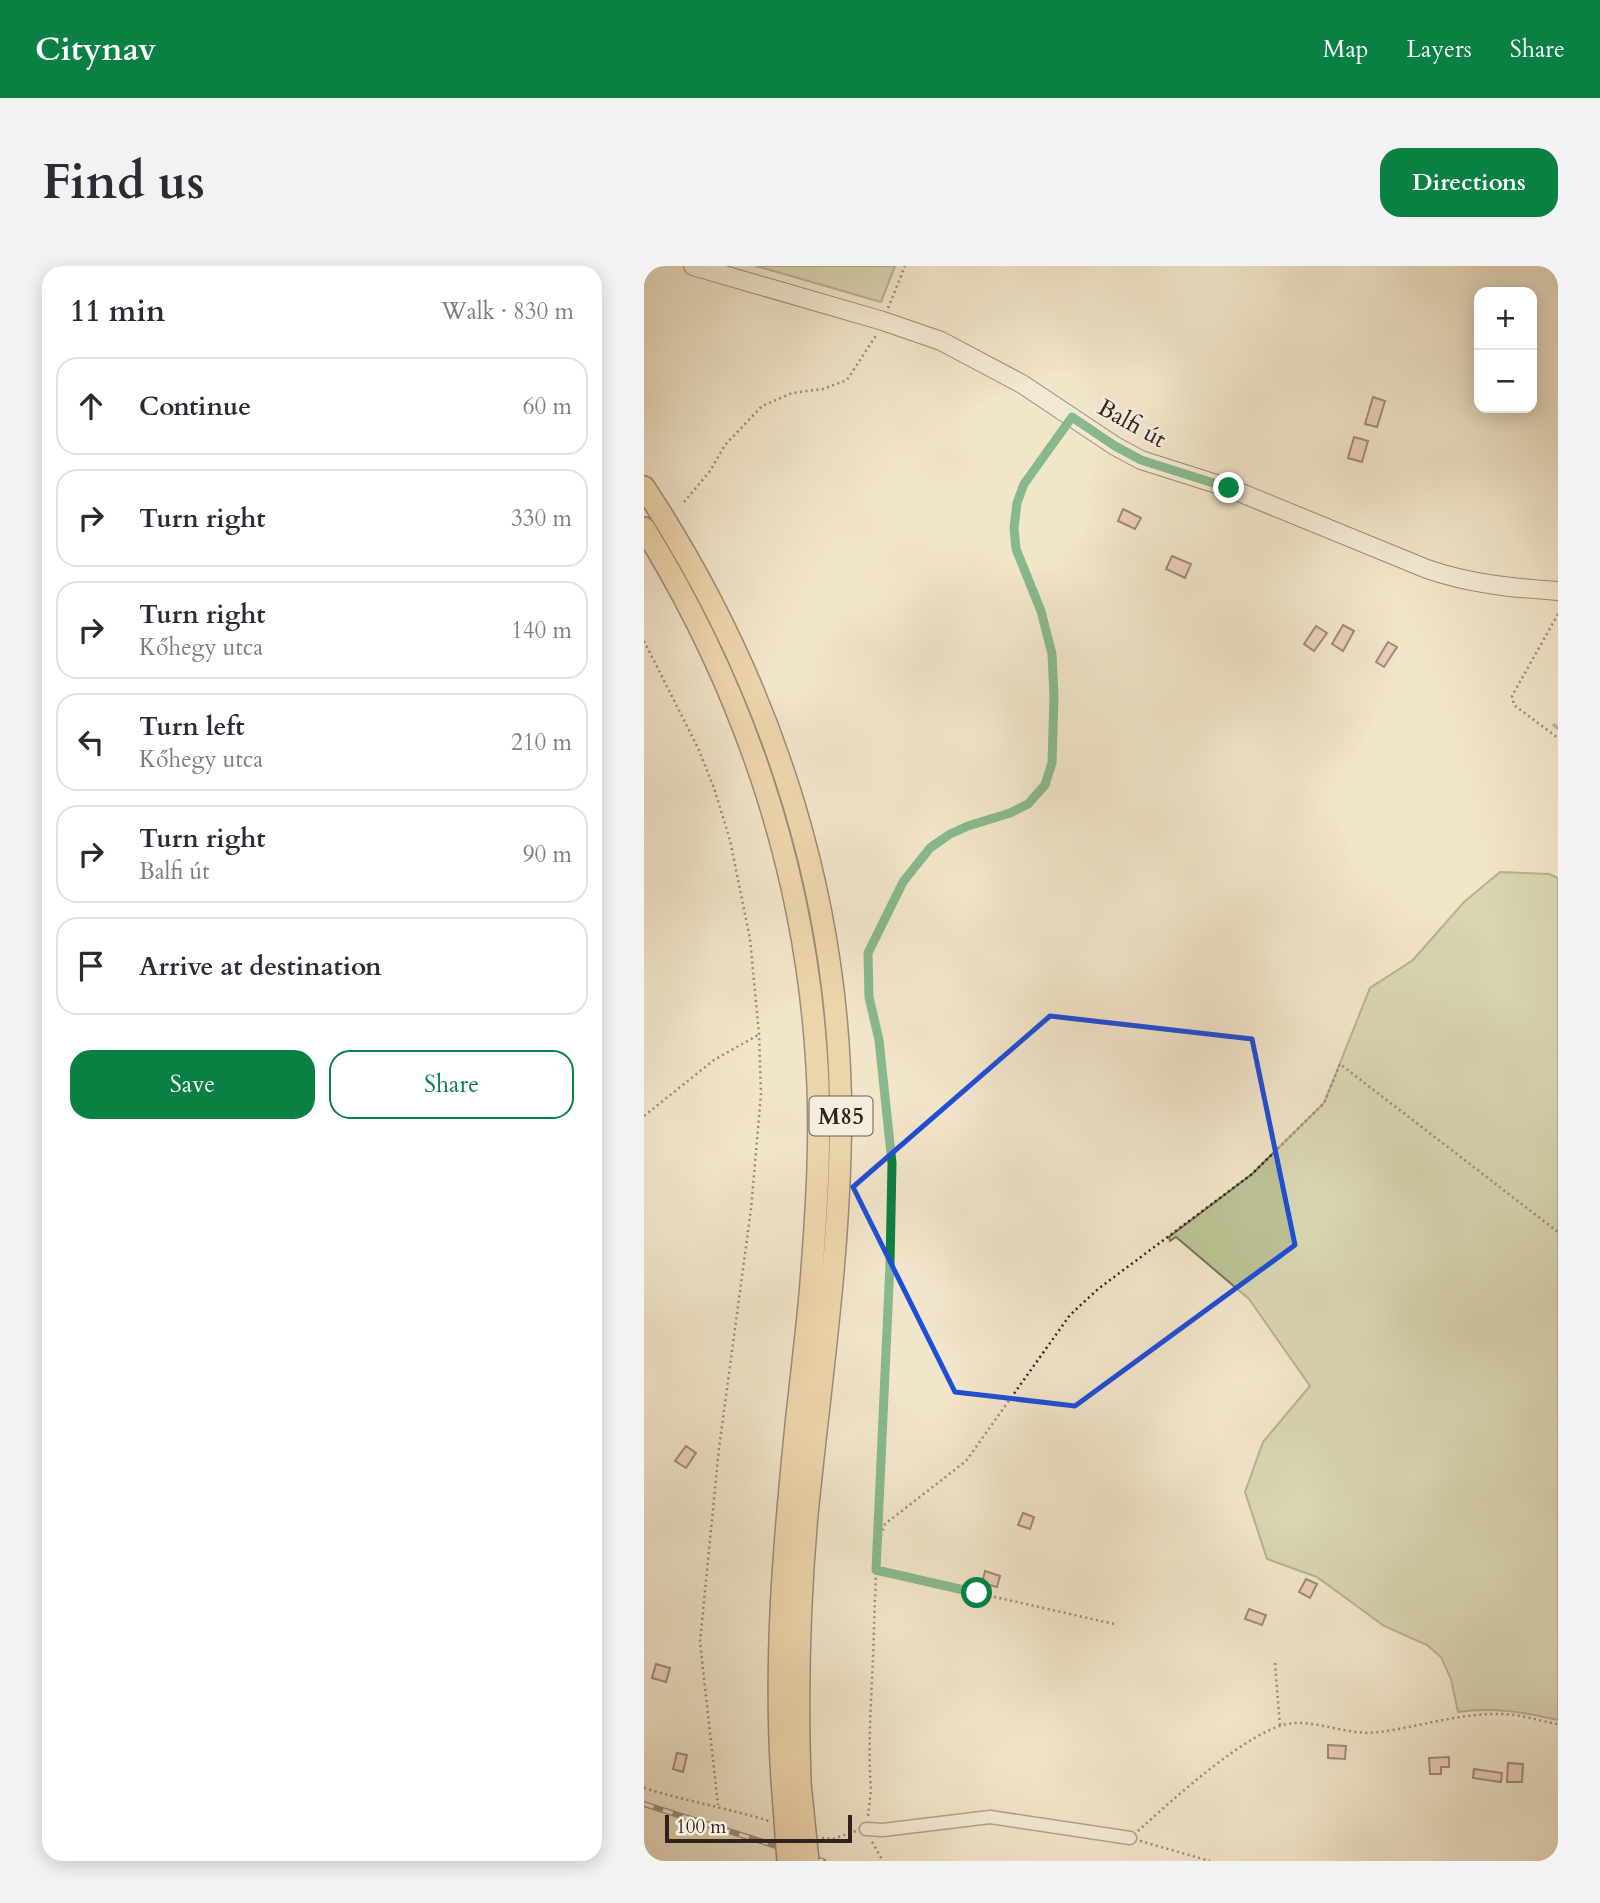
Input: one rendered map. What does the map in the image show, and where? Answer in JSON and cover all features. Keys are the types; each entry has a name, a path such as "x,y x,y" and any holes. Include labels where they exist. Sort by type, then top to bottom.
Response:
{"highway":[{"name":"M85","path":"644,487 689,558 721,618 766,719 795,804 806,847 822,920 835,1009 841,1094 839,1203 803,1580 788,1861"},
{"name":"M85","path":"644,527 712,651 760,768 790,875 812,1004 818,1091 818,1167 811,1285 783,1574 778,1723 808,1861"}],"main road":[{"name":"Balfi út","path":"693,266 883,321 941,341 1022,384 1115,446 1141,460 1253,497 1453,579 1558,591"}],"street":[{"path":"866,1829 883,1830 989,1817 1130,1838"}],"path":[{"path":"684,502 710,471 725,445 762,407 792,393 836,386 847,380 883,321 905,266"},
{"path":"883,1861 866,1829 871,1790 876,1570 892,1163 879,1040 869,997 868,953 903,882 930,848 950,834 1028,804 1045,785 1052,763 1052,654 1041,611 1016,549 1014,528 1017,503 1024,484 1072,417"},
{"path":"1558,614 1512,696 1514,705 1558,737"},
{"path":"644,640 715,788 730,840 750,939 759,1034 761,1094 755,1171 719,1448 700,1642 718,1805"},
{"path":"644,1116 714,1060 759,1034"},
{"path":"877,1548 886,1524 967,1461 1070,1315 1098,1289 1252,1174 1324,1102 1340,1064 1558,1232"},
{"path":"876,1570 1114,1624"},
{"path":"1276,1663 1280,1726"},
{"path":"1130,1838 1184,1789 1255,1738 1280,1726 1303,1723 1357,1732 1377,1732 1462,1717 1502,1714 1558,1724"},
{"path":"644,1788 679,1799 718,1805 778,1824"},
{"path":"814,1835 833,1839 866,1829"},
{"path":"1130,1838 1210,1861"}],"highlighted area":[{"path":"1050,1016 1252,1039 1295,1245 1075,1406 955,1392 853,1187"}],"green space":[{"path":"756,266 895,266 881,302"},
{"path":"1500,872 1549,874 1558,878 1558,1720 1508,1711 1458,1712 1451,1679 1441,1657 1427,1645 1384,1626 1317,1577 1267,1559 1245,1492 1263,1442 1310,1386 1249,1299 1176,1237 1170,1241 1169,1237 1252,1174 1324,1103 1370,988 1413,960 1464,902"}],"building":[{"path":"1373,397 1385,401 1377,427 1365,424"},
{"path":"1354,437 1368,441 1362,462 1348,458"},
{"path":"1123,509 1141,518 1135,529 1118,521"},
{"path":"1172,556 1191,564 1185,578 1166,569"},
{"path":"1343,625 1354,631 1343,651 1332,644"},
{"path":"1316,626 1327,633 1314,651 1304,644"},
{"path":"1388,642 1397,647 1384,667 1376,662"},
{"path":"686,1446 696,1453 686,1468 675,1461"},
{"path":"1023,1513 1034,1517 1030,1529 1018,1525"},
{"path":"985,1571 1000,1576 997,1587 982,1583"},
{"path":"1306,1579 1317,1584 1310,1598 1299,1592"},
{"path":"1249,1609 1266,1615 1262,1625 1245,1619"},
{"path":"656,1664 670,1668 666,1682 652,1678"},
{"path":"1328,1745 1346,1746 1345,1759 1328,1758"},
{"path":"677,1753 687,1755 683,1772 673,1769"},
{"path":"1449,1757 1449,1767 1441,1767 1441,1774 1430,1774 1429,1758"},
{"path":"1508,1763 1523,1764 1522,1782 1507,1782"},
{"path":"1474,1769 1502,1773 1501,1782 1473,1778"}],"waterway":[{"path":"1554,725 1558,728"}],"railway":[{"path":"644,1804 823,1861"}],"route":[{"path":"977,1593 876,1570 892,1163 879,1040 869,997 868,953 903,882 930,848 950,834 1028,804 1045,785 1052,763 1052,654 1041,611 1016,549 1014,528 1017,503 1024,484 1072,417 1141,460 1229,488"}]}
